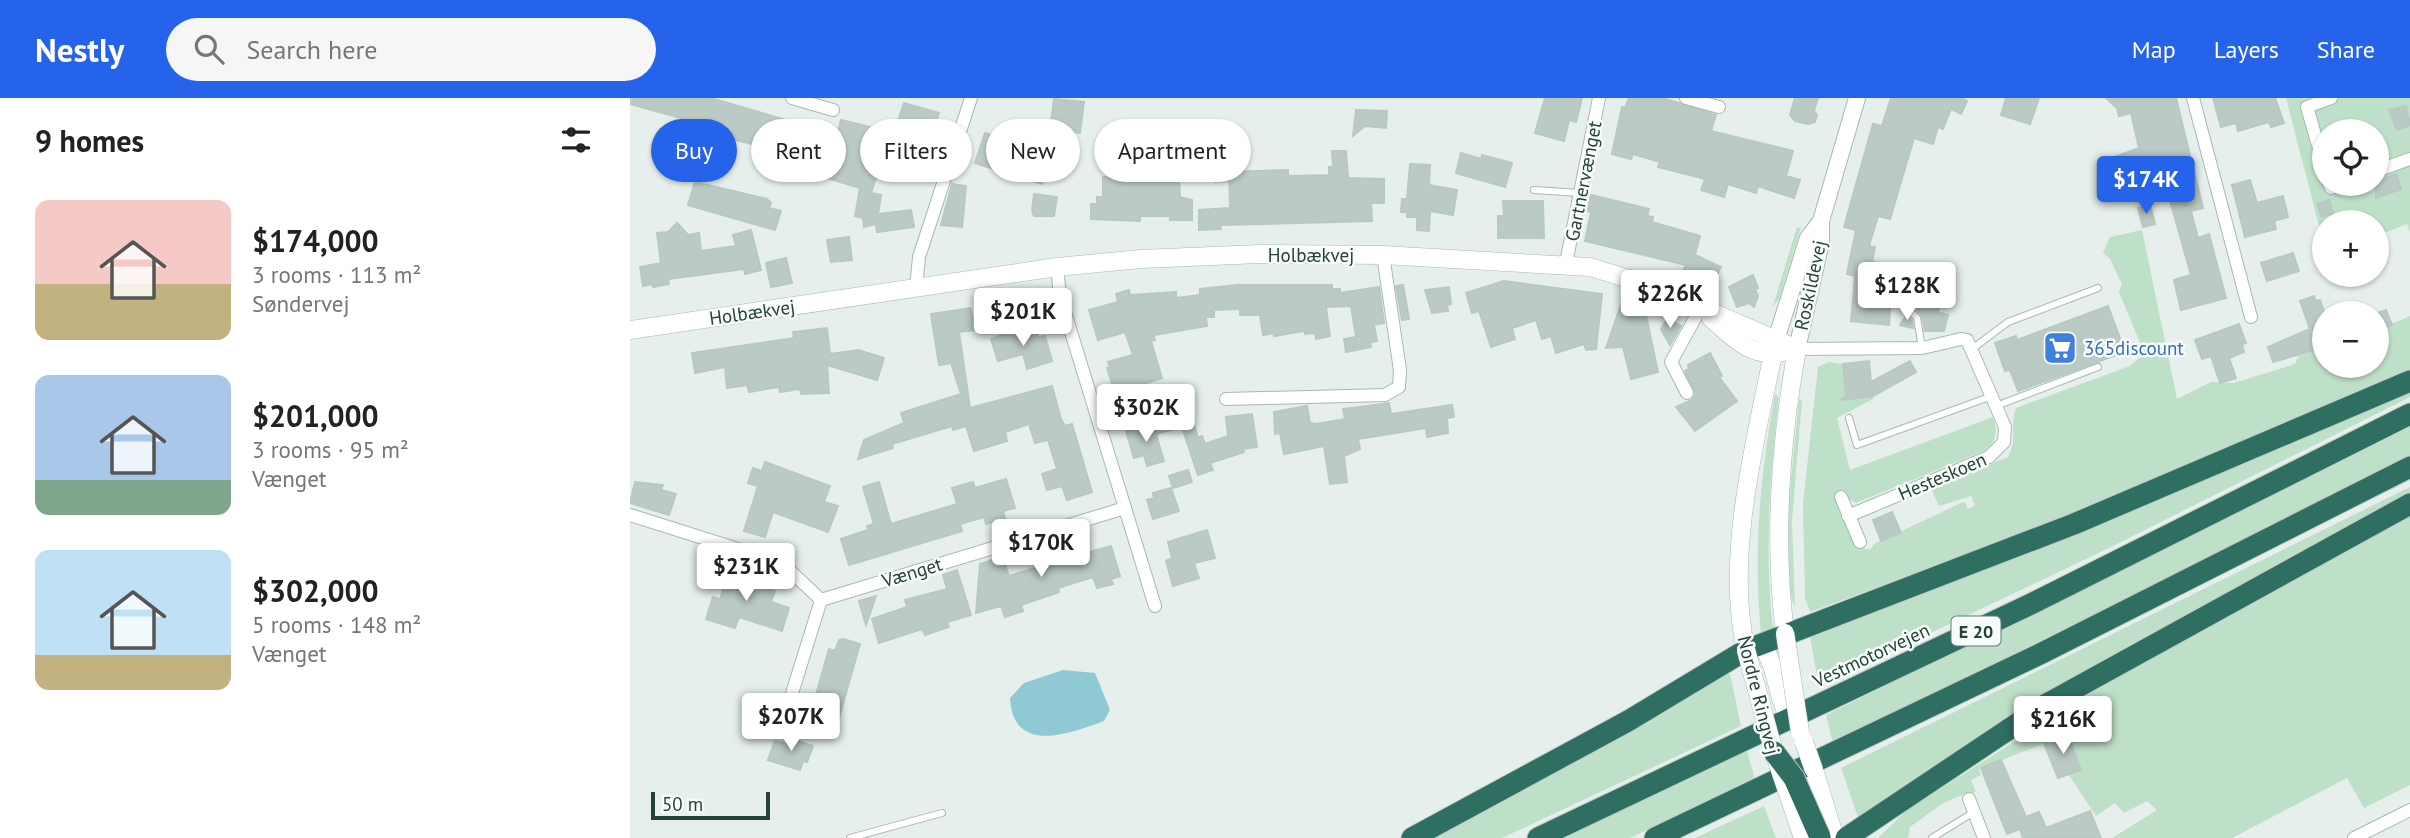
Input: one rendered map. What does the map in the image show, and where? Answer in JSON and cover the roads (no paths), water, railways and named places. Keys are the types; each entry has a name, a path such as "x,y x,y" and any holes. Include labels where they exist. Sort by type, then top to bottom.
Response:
{"highway":[{"path":"1412,838 1628,721 1751,649 2074,524 2410,381"},
{"name":"Vestmotorvejen","path":"1538,838 2044,598 2410,414"},
{"name":"E 20","path":"1655,838 2042,653 2410,467"},
{"path":"1774,752 1831,836 1861,832 2045,705 2410,503"}],"main road":[{"name":"Holbækvej","path":"630,330 1057,267 1219,256 1383,255 1566,263 1633,279 1700,309 1743,346 1797,349"},
{"name":"Nordre Ringvej","path":"1775,347 1740,545 1742,633 1751,649 1774,752 1803,838"},
{"name":"Nordre Ringvej","path":"1797,349 1778,505 1778,578 1800,732 1831,836"},
{"path":"1751,649 1765,650 1770,658 1782,705 1800,732"}],"street":[{"path":"792,98 833,110"},
{"path":"916,288 919,257 971,98"},
{"name":"Gartnervænget","path":"1566,263 1599,98"},
{"path":"1686,98 1719,107"},
{"name":"Roskildevej","path":"1797,349 1821,242 1821,221 1857,98"},
{"path":"2193,98 2251,317"},
{"path":"2312,124 2307,107 2331,98"},
{"path":"2389,166 2410,159"},
{"name":"Roskildevej","path":"1775,347 1808,238 1821,221"},
{"path":"1226,399 1385,395 1394,392 1399,387 1400,370 1383,255"},
{"path":"1057,267 1060,296 1155,606"},
{"path":"1687,393 1671,362 1700,309"},
{"path":"1797,349 1922,348 1961,339 1968,340 1972,349"},
{"name":"Hesteskoen","path":"1848,516 1995,453 2004,442 2006,432 1972,349"},
{"path":"1841,497 1860,542"},
{"name":"Vænget","path":"821,600 1125,508"},
{"path":"630,515 782,563 821,600 785,716"},
{"path":"1971,806 1984,838"},
{"path":"2354,838 2410,810"}],"lane":[{"path":"1534,190 1580,193"},
{"path":"1908,287 1908,308 1917,318 1922,348"},
{"path":"1972,349 2008,322 2098,288"},
{"path":"1849,418 1857,445 2098,367"},
{"path":"1932,838 1971,806"},
{"path":"850,838 942,813"}],"water":[{"path":"1063,670 1095,673 1110,710 1104,721 1075,731 1045,736 1032,734 1021,727 1013,716 1010,698 1024,683"}],"place":[{"name":"365discount","path":"2060,348"}]}
